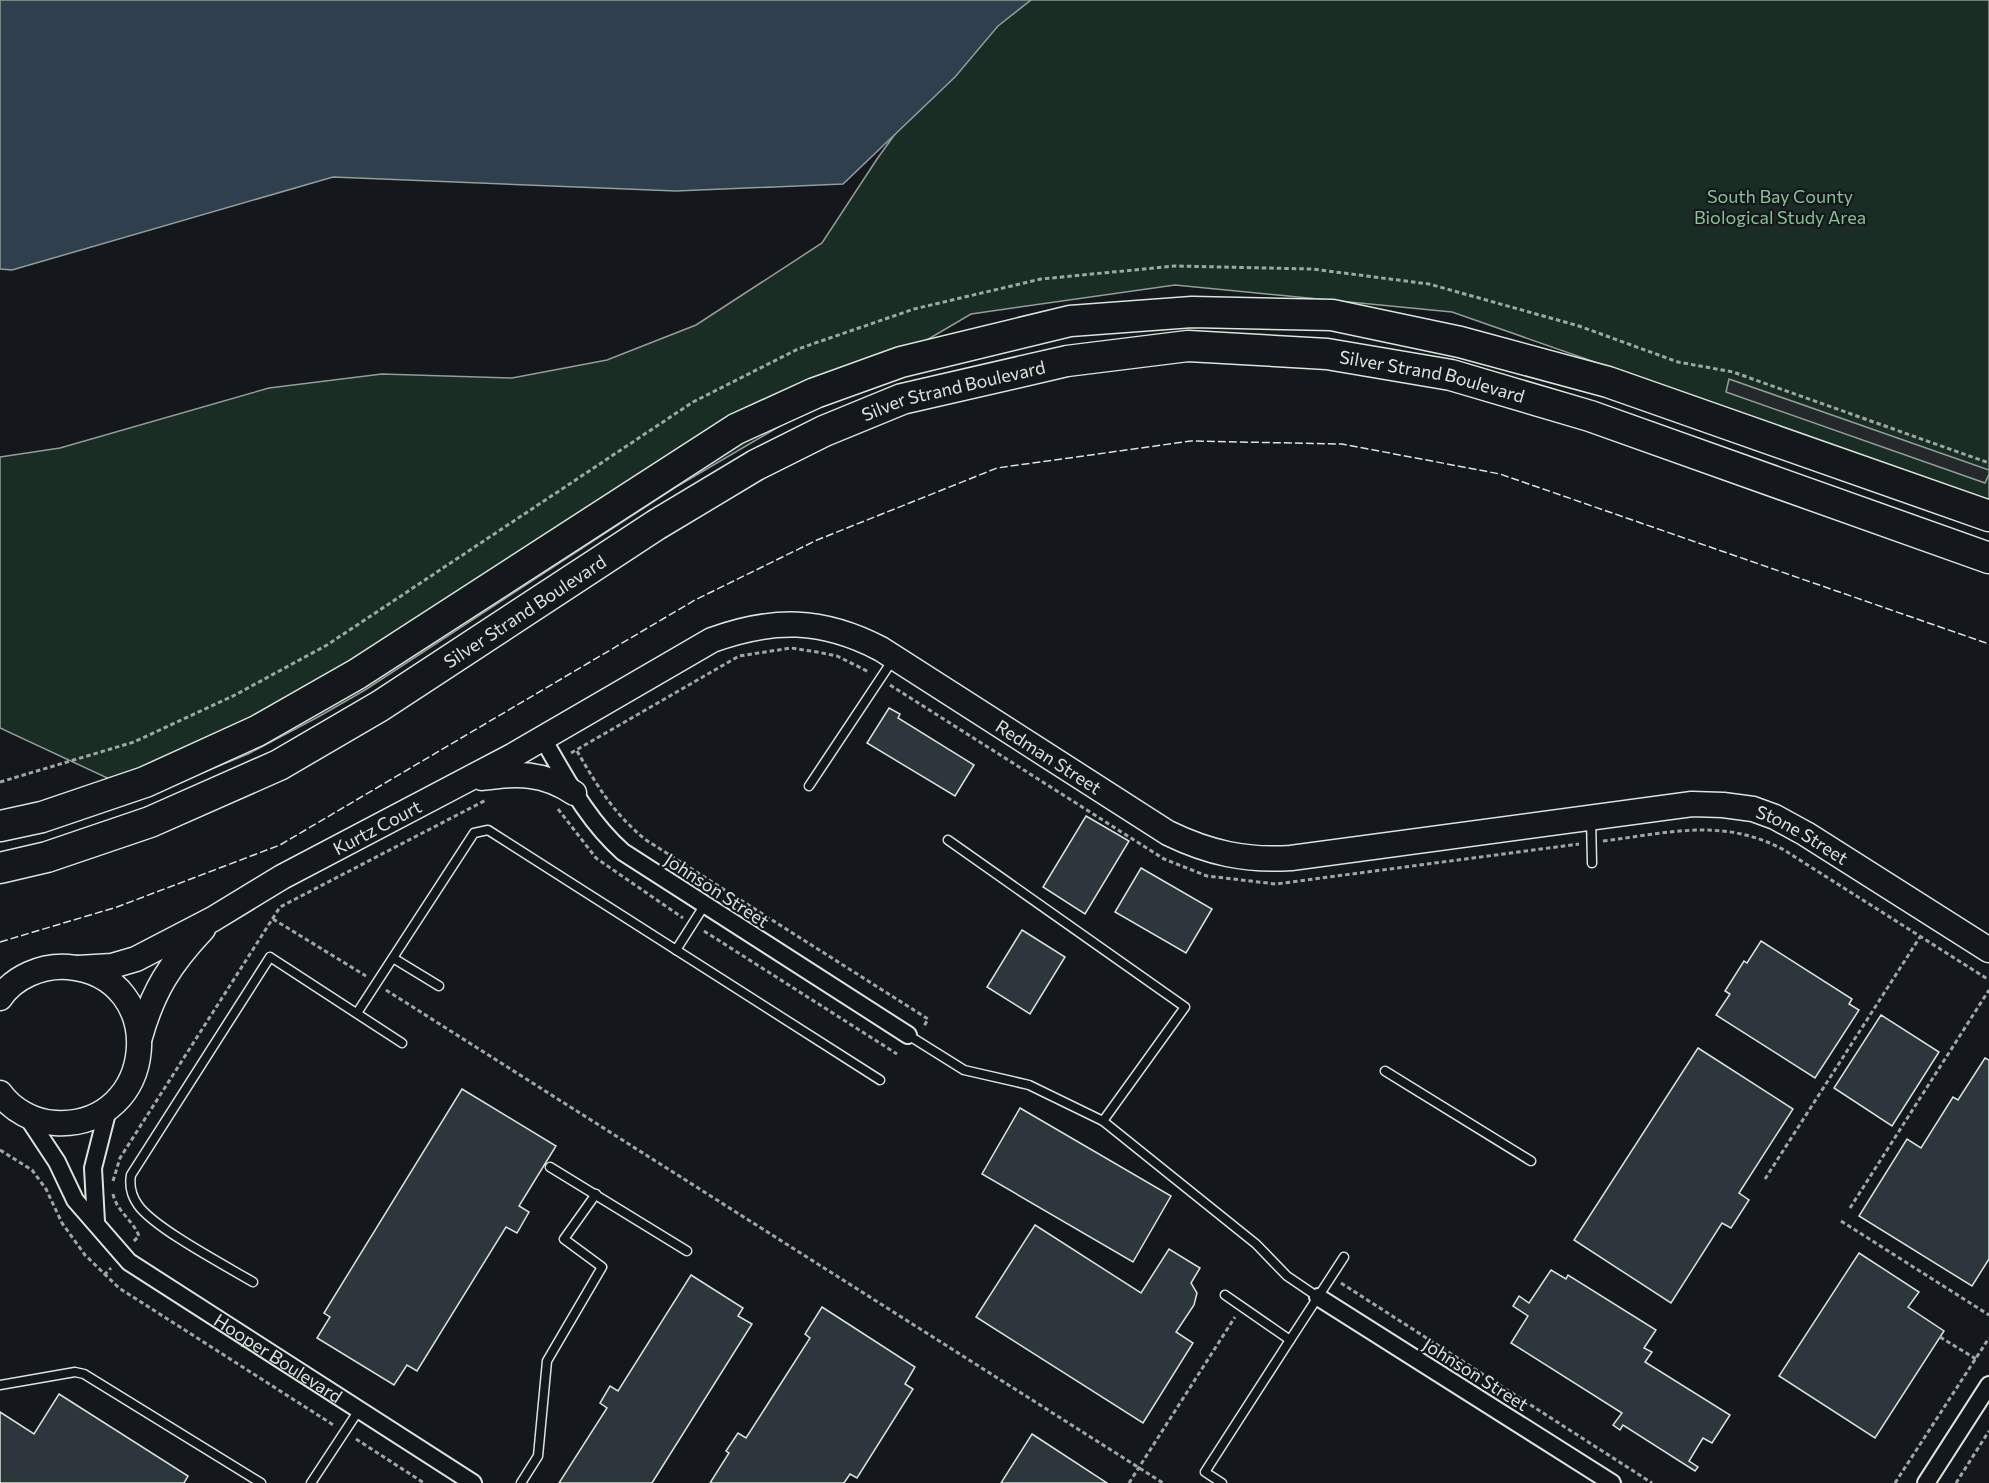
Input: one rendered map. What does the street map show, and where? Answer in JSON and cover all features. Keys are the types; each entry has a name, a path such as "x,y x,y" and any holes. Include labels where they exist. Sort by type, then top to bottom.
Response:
{"highway":[{"name":"Silver Strand Boulevard","path":"0,826 42,817 145,782 257,731 357,674 736,429 815,393 901,362 1070,321 1192,312 1332,315 1460,342 1608,382 1989,516"},
{"name":"Silver Strand Boulevard","path":"0,868 47,857 150,822 279,765 380,706 656,525 756,465 824,431 902,399 1066,361 1188,346 1327,354 1451,375 1590,416 1989,558"}],"street":[{"name":"Redman Street","path":"543,739 712,640 748,628 788,624 819,626 853,636 895,658 1168,833 1218,854 1262,860 1291,858 1591,818"},
{"name":"Johnson Street","path":"543,739 574,793 602,834 623,852 704,906 912,1037"},
{"name":"Kurtz Court","path":"10,982 49,967 112,966 136,959 213,919 282,877 543,739"},
{"path":"432,799 482,778 512,774 540,776 574,793"},
{"name":"Stone Street","path":"1591,818 1692,804 1753,809 1806,834 1989,950"},
{"name":"Kurtz Court","path":"140,1037 153,996 161,981 213,919"},
{"path":"1,1094 26,1115 46,1122 68,1124 89,1119 108,1109 127,1089 138,1064 140,1037 136,1017 120,993 97,974 78,968"},
{"path":"0,998 10,982"},
{"path":"96,1222 93,1168 108,1109"},
{"name":"Hooper Boulevard","path":"26,1115 57,1162 75,1200 96,1222 105,1237 144,1273 473,1483"},
{"name":"Johnson Street","path":"1318,1297 1612,1483"},
{"path":"1926,1483 1989,1385"}],"lane":[{"path":"810,786 895,658"},
{"path":"1591,818 1592,863"},
{"path":"357,1013 474,833 488,830 880,1080"},
{"path":"948,840 1185,1007 1103,1121"},
{"path":"676,950 704,906"},
{"path":"253,1282 162,1225 139,1207 129,1186 131,1175 270,957 402,1043"},
{"path":"393,958 439,986"},
{"path":"912,1037 964,1070 1029,1085 1103,1121 1256,1244 1287,1276 1318,1297"},
{"path":"1385,1071 1531,1161"},
{"path":"550,1167 687,1251"},
{"path":"521,1483 538,1456 547,1361 602,1267 564,1239 596,1194"},
{"path":"1222,1483 1205,1472 1344,1257"},
{"path":"1225,1295 1290,1340"},
{"path":"0,1385 75,1372 84,1374 261,1483"},
{"path":"311,1483 359,1410"}],"path":[{"path":"0,782 134,742 236,695 327,645 693,402 798,349 914,309 1041,279 1175,266 1312,269 1430,284 1579,326 1678,362 1733,372 1989,463"},
{"path":"577,750 607,803 625,823 646,840 928,1019 912,1037"},
{"path":"1618,840 1703,829 1750,835 1784,850 1989,980"},
{"path":"1765,1179 1934,916"},
{"path":"273,919 1163,1483"},
{"path":"1850,1208 1989,990"},
{"path":"0,1150 32,1170 46,1189 62,1223 85,1255 119,1288 424,1483"},
{"path":"1841,1221 1989,1315"},
{"path":"1331,1276 1652,1483"},
{"path":"1129,1483 1236,1316"},
{"path":"1940,1337 1976,1359"},
{"path":"1895,1483 1989,1338"},
{"path":"1956,1483 1989,1431"}],"green space":[{"name":"South Bay County Biological Study Area","path":"1011,0 1989,0 1989,500 1452,312 1175,285 971,314 676,487 365,690 248,754 146,796 0,728 0,457 60,448 269,388 382,374 512,378 607,360 696,325 822,243 877,159 955,51"}],"shaded area":[{"path":"1729,379 1989,470 1989,474 1985,483 1726,392"}],"water":[{"path":"0,0 1031,0 998,26 955,77 843,184 676,191 333,177 12,270 0,269"}],"building":[{"path":"889,708 900,714 898,718 974,765 955,796 867,743"},
{"path":"1086,816 1129,841 1085,914 1043,887"},
{"path":"1141,868 1212,909 1186,953 1115,912"},
{"path":"1022,930 1065,957 1030,1014 987,987"},
{"path":"1761,941 1852,999 1849,1004 1859,1010 1815,1078 1716,1015 1730,994 1725,991 1744,961 1747,963"},
{"path":"1881,1015 1939,1052 1892,1126 1834,1088"},
{"path":"1698,1048 1793,1109 1739,1193 1749,1200 1731,1228 1722,1223 1671,1303 1574,1240"},
{"path":"1985,1058 1989,1060 1989,1259 1972,1286 1859,1216 1907,1139 1921,1148 1953,1097 1958,1100"},
{"path":"462,1089 556,1146 519,1206 529,1212 517,1233 506,1227 417,1371 407,1365 394,1385 317,1338 330,1317 324,1313"},
{"path":"1020,1108 1171,1196 1133,1262 982,1174"},
{"path":"1035,1225 1141,1293 1169,1249 1200,1268 1191,1283 1197,1293 1194,1305 1176,1332 1193,1343 1143,1423 976,1317"},
{"path":"1859,1253 1919,1292 1908,1307 1944,1331 1875,1438 1779,1376"},
{"path":"1551,1270 1566,1279 1568,1275 1656,1330 1644,1348 1652,1352 1645,1362 1730,1415 1712,1443 1703,1438 1689,1461 1698,1467 1695,1471 1623,1425 1620,1430 1613,1425 1622,1413 1511,1343 1528,1316 1513,1306 1519,1296 1529,1303"},
{"path":"691,1275 743,1308 738,1316 752,1324 652,1483 559,1483 607,1408 600,1403 610,1386 618,1391"},
{"path":"822,1307 915,1367 905,1384 913,1389 857,1478 850,1474 844,1483 710,1483 729,1453 726,1451 738,1433 746,1438 810,1338 805,1334"},
{"path":"59,1394 188,1476 184,1483 0,1483 0,1412 34,1434"},
{"path":"1032,1434 1107,1483 1001,1483"}],"fence":[{"path":"0,942 117,907 280,845 695,600 817,540 997,468 1191,441 1342,444 1500,474 1989,644"}]}
